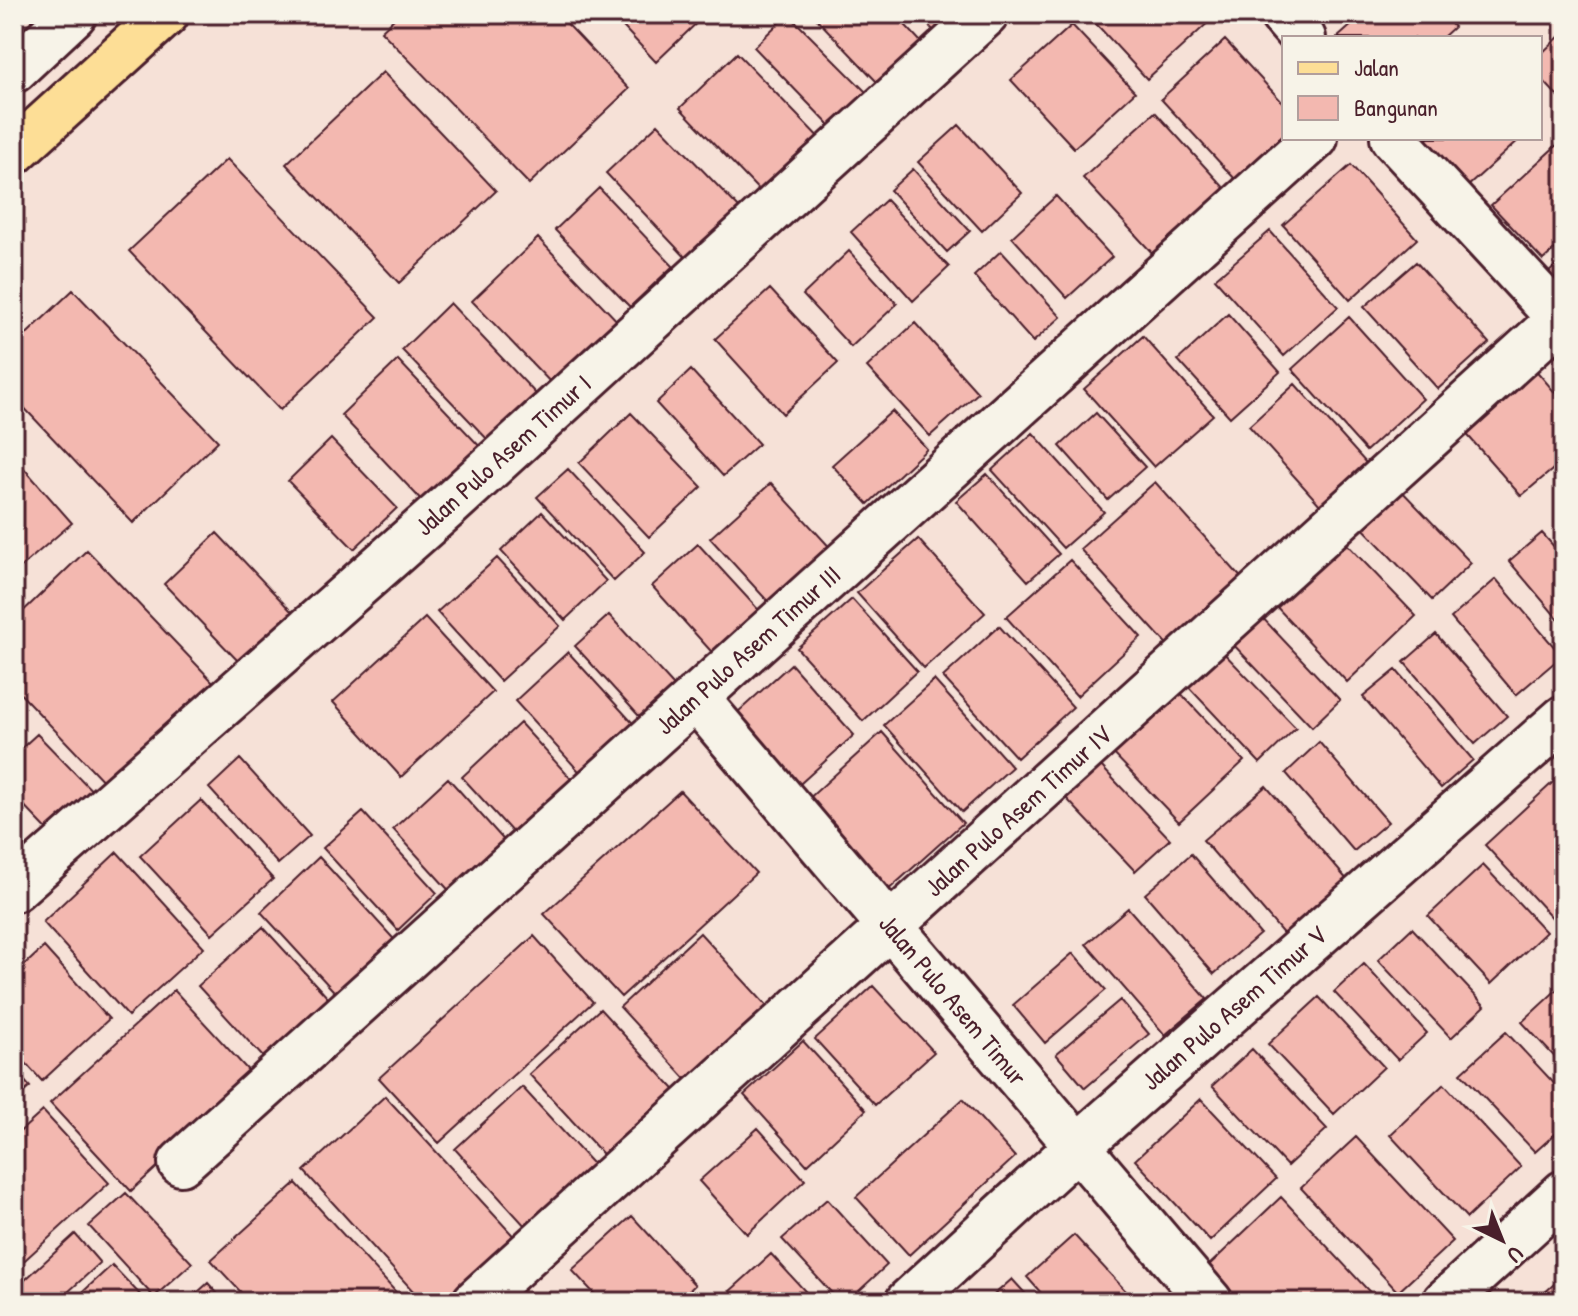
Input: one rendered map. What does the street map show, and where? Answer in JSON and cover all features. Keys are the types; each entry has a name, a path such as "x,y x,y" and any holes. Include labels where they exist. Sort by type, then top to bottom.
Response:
{"main road":[{"path":"14,152 166,14"}],"street":[{"path":"14,70 74,14"},
{"name":"Jalan Pulo Asem Timur I","path":"14,889 458,496 986,14"},
{"path":"1282,14 1301,36"},
{"name":"Jalan Pulo Asem Timur III","path":"181,1163 1313,140"},
{"path":"1395,140 1562,321"},
{"name":"Jalan Pulo Asem Timur IV","path":"475,1302 1562,321"},
{"name":"Jalan Pulo Asem Timur","path":"695,697 1210,1302"},
{"name":"Jalan Pulo Asem Timur V","path":"908,1302 1078,1146 1564,718"},
{"path":"1445,1302 1564,1193"}],"building":[{"path":"399,14 558,14 629,89 529,184 381,31"},
{"path":"611,14 706,14 656,62"},
{"path":"788,14 869,95 833,129 754,47"},
{"path":"812,14 895,14 921,42 878,83"},
{"path":"918,14 952,14 934,31"},
{"path":"1087,14 1208,14 1212,19 1147,79"},
{"path":"1364,14 1442,14 1454,27 1444,36 1339,36"},
{"path":"1072,25 1135,92 1074,148 1011,80"},
{"path":"1564,32 1564,103 1542,79 1542,53"},
{"path":"1225,40 1282,102 1282,136 1235,179 1161,99"},
{"path":"737,53 829,148 771,203 680,108"},
{"path":"383,72 496,191 399,283 286,164"},
{"path":"1155,112 1227,191 1155,256 1083,178"},
{"path":"658,124 743,212 690,262 606,173"},
{"path":"959,125 1022,193 982,231 918,162"},
{"path":"1424,140 1519,140 1467,187"},
{"path":"1558,144 1564,150 1564,241 1543,260 1491,205"},
{"path":"227,159 378,317 280,410 129,251"},
{"path":"1351,165 1417,239 1350,300 1283,225"},
{"path":"913,169 970,231 947,252 890,190"},
{"path":"599,188 673,266 630,307 555,230"},
{"path":"1056,196 1112,257 1067,298 1012,237"},
{"path":"886,200 949,267 913,301 851,232"},
{"path":"1270,231 1338,307 1284,356 1215,279"},
{"path":"538,238 623,327 557,389 472,301"},
{"path":"849,251 897,304 851,347 803,295"},
{"path":"1001,251 1061,317 1033,342 974,276"},
{"path":"1564,258 1564,294 1546,275"},
{"path":"1416,262 1489,343 1438,389 1364,307"},
{"path":"770,289 838,363 783,414 715,339"},
{"path":"73,290 218,441 133,523 14,397 14,346"},
{"path":"450,303 537,395 489,441 402,350"},
{"path":"1228,314 1280,372 1230,417 1178,360"},
{"path":"1349,317 1423,399 1366,451 1292,369"},
{"path":"915,323 978,393 930,436 867,367"},
{"path":"1143,336 1213,415 1154,467 1084,389"},
{"path":"398,360 485,452 428,507 341,415"},
{"path":"1534,368 1564,403 1564,460 1521,496 1463,430"},
{"path":"691,370 759,444 723,476 656,403"},
{"path":"1295,384 1367,464 1321,506 1249,426"},
{"path":"892,411 927,449 868,504 832,465"},
{"path":"631,413 702,487 649,537 579,463"},
{"path":"1096,413 1145,467 1108,500 1060,446"},
{"path":"1033,433 1104,512 1063,548 992,470"},
{"path":"331,439 397,508 354,549 288,481"},
{"path":"14,457 72,523 14,573"},
{"path":"568,469 645,552 614,581 537,497"},
{"path":"987,474 1059,554 1028,581 956,501"},
{"path":"1155,482 1246,583 1172,650 1080,549"},
{"path":"771,483 834,552 773,607 710,538"},
{"path":"1397,486 1471,563 1432,600 1358,523"},
{"path":"542,512 606,581 565,620 501,551"},
{"path":"217,533 293,613 240,663 164,584"},
{"path":"1542,533 1564,558 1564,626 1509,561"},
{"path":"1341,538 1416,616 1347,682 1273,603"},
{"path":"918,539 985,613 924,668 857,593"},
{"path":"698,544 765,617 719,660 652,586"},
{"path":"87,550 216,685 109,787 14,687 14,620"},
{"path":"497,558 560,626 500,681 437,612"},
{"path":"1070,560 1141,637 1077,696 1006,617"},
{"path":"1496,579 1562,656 1516,695 1451,618"},
{"path":"852,599 917,671 863,721 797,648"},
{"path":"1258,613 1340,700 1312,727 1229,640"},
{"path":"609,615 684,697 650,728 575,646"},
{"path":"425,618 493,692 401,777 333,702"},
{"path":"999,626 1073,707 1017,758 943,677"},
{"path":"1436,634 1507,716 1475,744 1404,662"},
{"path":"1218,647 1296,728 1260,763 1183,681"},
{"path":"568,652 640,731 587,780 515,701"},
{"path":"791,664 854,735 791,792 728,721"},
{"path":"1396,670 1473,760 1441,788 1363,697"},
{"path":"934,680 1012,767 962,812 884,725"},
{"path":"1175,687 1244,761 1179,822 1110,750"},
{"path":"520,723 573,781 514,834 462,777"},
{"path":"882,732 963,823 886,892 806,801"},
{"path":"37,734 104,803 61,844 14,795 14,755"},
{"path":"1319,742 1388,822 1354,851 1286,773"},
{"path":"240,759 310,836 278,864 209,788"},
{"path":"1100,765 1170,839 1135,871 1066,798"},
{"path":"1564,772 1564,919 1558,924 1485,845"},
{"path":"448,778 510,847 455,897 393,829"},
{"path":"1266,786 1349,882 1286,937 1203,840"},
{"path":"680,791 756,873 621,997 544,914"},
{"path":"201,800 273,879 212,934 140,856"},
{"path":"363,812 437,893 398,930 323,848"},
{"path":"117,852 204,947 128,1016 43,922"},
{"path":"1191,854 1260,934 1214,974 1145,894"},
{"path":"319,857 401,947 343,1001 261,912"},
{"path":"1483,865 1546,932 1491,984 1428,916"},
{"path":"1128,908 1207,999 1165,1035 1086,944"},
{"path":"263,927 339,1010 274,1069 198,986"},
{"path":"1412,928 1485,1006 1451,1038 1378,960"},
{"path":"700,933 776,1016 696,1090 620,1007"},
{"path":"534,936 593,1002 439,1143 379,1078"},
{"path":"44,947 109,1019 42,1081 14,1050 14,975"},
{"path":"1073,953 1106,990 1045,1043 1013,1005"},
{"path":"1364,964 1427,1033 1398,1060 1334,992"},
{"path":"1564,983 1564,1067 1522,1022"},
{"path":"873,986 934,1052 875,1105 815,1039"},
{"path":"174,990 255,1078 131,1191 50,1103"},
{"path":"1319,997 1384,1067 1334,1114 1268,1044"},
{"path":"1120,1000 1149,1034 1085,1088 1056,1054"},
{"path":"600,1009 684,1100 613,1165 529,1074"},
{"path":"1506,1032 1564,1094 1564,1126 1535,1152 1461,1073"},
{"path":"803,1041 866,1110 807,1165 744,1095"},
{"path":"1252,1049 1327,1129 1287,1166 1212,1086"},
{"path":"14,1069 30,1087 14,1101"},
{"path":"1444,1084 1521,1167 1467,1218 1390,1135"},
{"path":"522,1087 603,1175 536,1238 455,1149"},
{"path":"385,1096 519,1242 453,1302 423,1302 304,1171"},
{"path":"963,1099 1015,1157 909,1255 856,1197"},
{"path":"1201,1099 1276,1179 1210,1241 1135,1160"},
{"path":"43,1111 109,1183 14,1270 14,1137"},
{"path":"758,1128 805,1180 747,1234 699,1181"},
{"path":"1356,1137 1453,1241 1398,1292 1301,1188"},
{"path":"296,1183 405,1302 250,1302 211,1260"},
{"path":"126,1193 192,1263 154,1297 89,1226"},
{"path":"1281,1197 1379,1302 1238,1302 1206,1268"},
{"path":"827,1199 887,1265 847,1302 840,1302 782,1239"},
{"path":"632,1216 695,1285 677,1302 602,1302 572,1270"},
{"path":"75,1234 100,1263 57,1302 14,1302 14,1290"},
{"path":"1074,1235 1136,1302 1049,1302 1027,1277"},
{"path":"771,1254 815,1302 718,1302"},
{"path":"112,1265 147,1302 72,1302"},
{"path":"1561,1278 1564,1282 1564,1302 1534,1302"},
{"path":"1012,1279 1033,1302 986,1302"},
{"path":"208,1283 225,1302 187,1302"}]}
